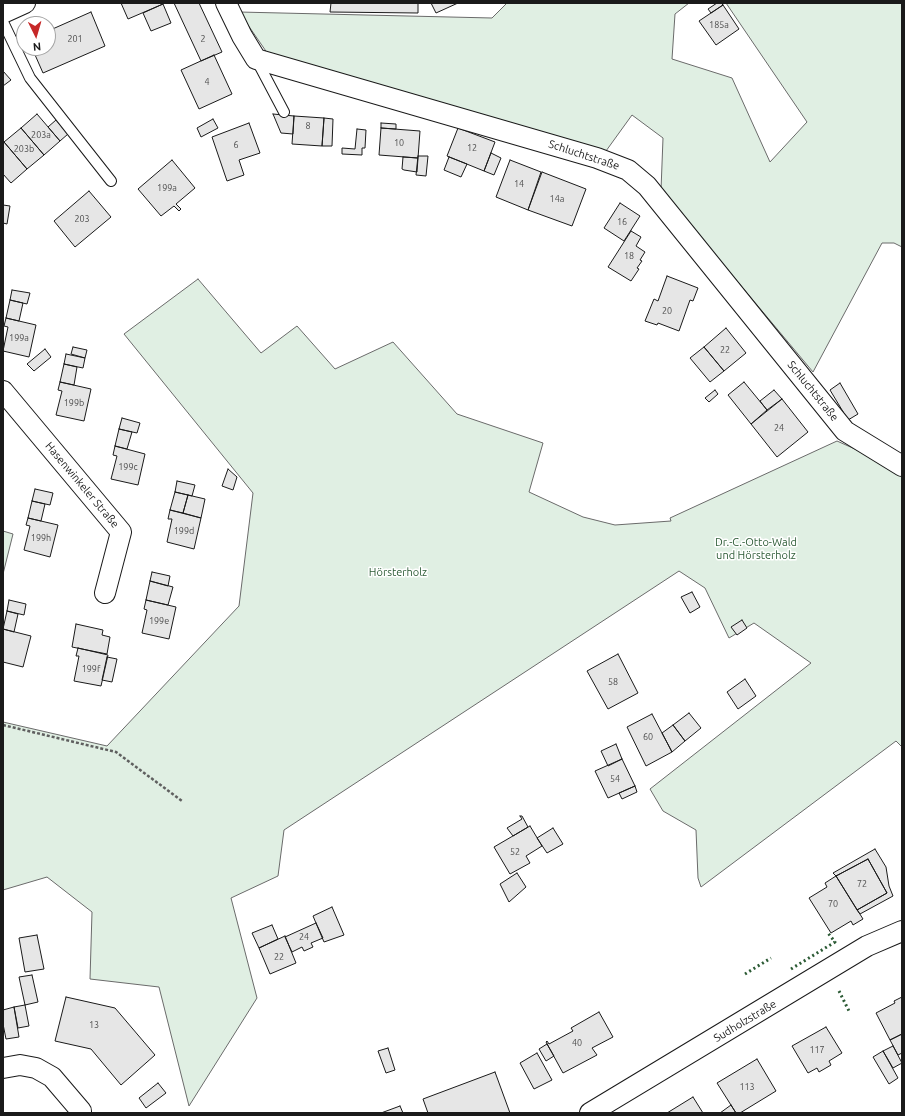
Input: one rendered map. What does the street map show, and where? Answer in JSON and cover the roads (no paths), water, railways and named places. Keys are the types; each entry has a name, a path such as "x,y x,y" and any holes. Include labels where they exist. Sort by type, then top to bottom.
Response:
{"street":[{"path":"3,13 25,3"},
{"path":"226,3 242,36 256,59"},
{"name":"Schluchtstraße","path":"256,59 598,158 628,170 647,186 845,431 902,466"},
{"name":"Hasenwinkeler Straße","path":"3,391 121,532 105,592"},
{"name":"Sudholzstraße","path":"590,1113 867,946 902,932"},
{"path":"3,1068 20,1065 36,1068 52,1077 81,1111"}],"lane":[{"path":"3,22 30,78 111,181"},
{"path":"256,59 284,112"}],"park label":[{"name":"Dr.-C.-Otto-Wald und Hörsterholz","path":"756,548"},
{"name":"Hörsterholz","path":"398,572"}]}
